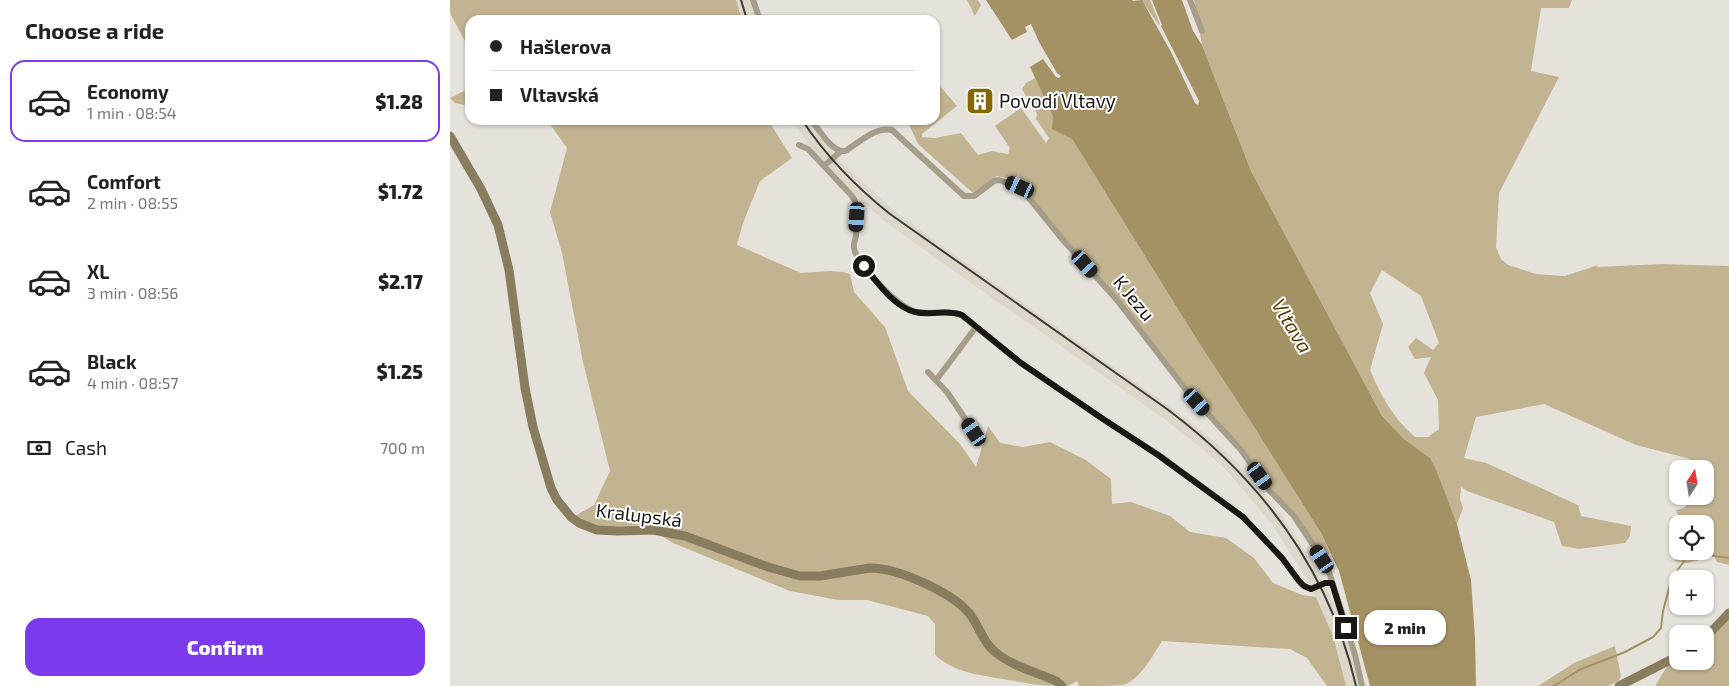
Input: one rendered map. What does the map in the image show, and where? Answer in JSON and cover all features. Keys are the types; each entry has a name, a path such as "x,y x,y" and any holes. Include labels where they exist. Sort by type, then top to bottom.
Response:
{"street":[{"path":"753,0 758,15"},
{"path":"1190,0 1202,31"},
{"path":"815,125 834,148 840,152 824,166"},
{"name":"K Jezu","path":"840,152 845,151 878,130 887,128 892,130 964,196 974,196 994,181 999,180 1020,187 1063,240 1117,300 1186,390 1240,450 1269,490 1294,516 1325,563 1332,583"},
{"name":"Kralupská","path":"450,136 481,189 498,225 509,270 524,388 533,427 551,488 557,500 571,517 579,523 597,530 654,530 685,536 768,567 800,576 820,576 870,568 902,574 956,601 970,614 984,639 999,655 1056,681 1062,686"},
{"path":"799,145 808,149 857,203 854,248 864,266 888,294 902,306 916,312 953,311 962,315 1021,363 1158,455 1243,517 1282,558 1304,586 1311,589 1325,583 1332,583 1362,686"},
{"path":"937,379 976,328"},
{"path":"928,372 937,379 974,432"},
{"path":"1714,629 1729,613"},
{"path":"1618,686 1669,660"}],"shaded area":[{"path":"450,0 736,0 740,15 465,15 465,42 450,13"},
{"path":"736,0 750,0 755,15 740,15"},
{"path":"967,0 978,0 981,5 975,16"},
{"path":"1141,0 1150,0 1159,25"},
{"path":"1194,0 1572,0 1569,8 1541,8 1531,71 1559,77 1499,193 1496,247 1501,259 1508,265 1536,274 1565,276 1598,265 1597,267 1661,264 1729,266 1729,565 1717,562 1714,556 1714,515 1678,515 1676,510 1684,508 1687,505 1714,505 1714,460 1690,460 1636,445 1544,404 1476,417 1464,458 1486,463 1578,505 1581,516 1631,526 1630,536 1625,543 1579,549 1562,546 1554,522 1467,491 1461,487 1460,499 1463,508 1457,524 1430,458 1404,439 1382,416 1251,171 1202,45","holes":["1382,270 1421,296 1439,343 1433,350 1416,338 1408,347 1415,359 1431,357 1424,373 1438,400 1439,429 1428,437 1415,437 1400,422 1383,398 1370,370 1383,324 1370,293"]},
{"path":"1035,78 1053,117 1054,129 1072,139 1199,343 1321,533 1330,553 1322,559 1294,516 1241,450 1186,390 1032,200 1018,175 1013,179 997,176 973,193 918,144 909,125 933,125 922,134 922,137 935,138 961,133 978,155 992,151 1008,154 1010,148 995,126 1021,108 1046,143 1049,138 1036,119 1037,114 1022,89 1026,83"},
{"path":"940,86 957,106 940,120"},
{"path":"465,90 465,105 455,103 450,98"},
{"path":"551,125 771,125 792,158 760,181 743,223 737,245 801,273 830,271 850,274 854,292 885,327 908,391 960,444 976,467 988,426 1000,443 1023,447 1050,442 1086,460 1111,479 1112,504 1131,502 1170,516 1190,532 1226,538 1254,558 1273,583 1302,595 1316,597 1333,636 1346,686 1327,686 1307,658 1290,649 1162,641 1141,672 1123,685 1079,686 1077,681 1067,686 1043,685 975,674 954,667 935,655 935,624 928,616 867,600 838,600 790,591 673,543 643,525 594,528 575,516 594,505 610,471 583,362 562,253 550,212 567,148"},
{"path":"795,125 812,125 841,162 893,210 1171,407 1213,440 1238,463 1282,515 1317,569 1340,616 1360,686 1346,686 1333,636 1305,576 1271,523 1228,472 1204,450 1163,418 884,221 821,160"},
{"path":"1676,560 1699,560 1687,563 1674,561"},
{"path":"1729,613 1729,686 1655,686 1669,664 1669,670 1714,670 1714,634"},
{"path":"1615,646 1621,677 1618,681 1608,686 1538,686 1574,663"}],"water":[{"name":"Vltava","path":"986,0 1142,0 1171,52 1195,103 1198,105 1199,101 1161,26 1152,0 1182,0 1193,31 1202,45 1251,171 1382,416 1404,439 1430,458 1436,470 1457,524 1471,580 1476,686 1370,686 1339,571 1321,533 1199,343 1072,139 1052,129 1053,117 1030,67 1043,59 1056,77 1059,78 1061,76 1057,73 1039,42 1031,24 1025,27 1027,32 1012,40"}],"waterway":[{"path":"1554,686 1579,670 1625,652 1653,637 1661,628 1663,611 1672,577 1689,555 1701,554 1729,558"}],"railway":[{"path":"741,0 746,15"},
{"path":"806,125 842,170 890,214 1167,409 1201,436 1233,466 1287,530 1309,566 1328,603 1344,643 1356,686"}],"place":[{"name":"Povodí Vltavy","path":"980,101"}],"route":[{"path":"864,266 888,294 902,306 916,312 953,311 962,315 1021,363 1158,455 1243,517 1282,558 1304,586 1311,589 1325,583 1332,583 1346,628"}]}
